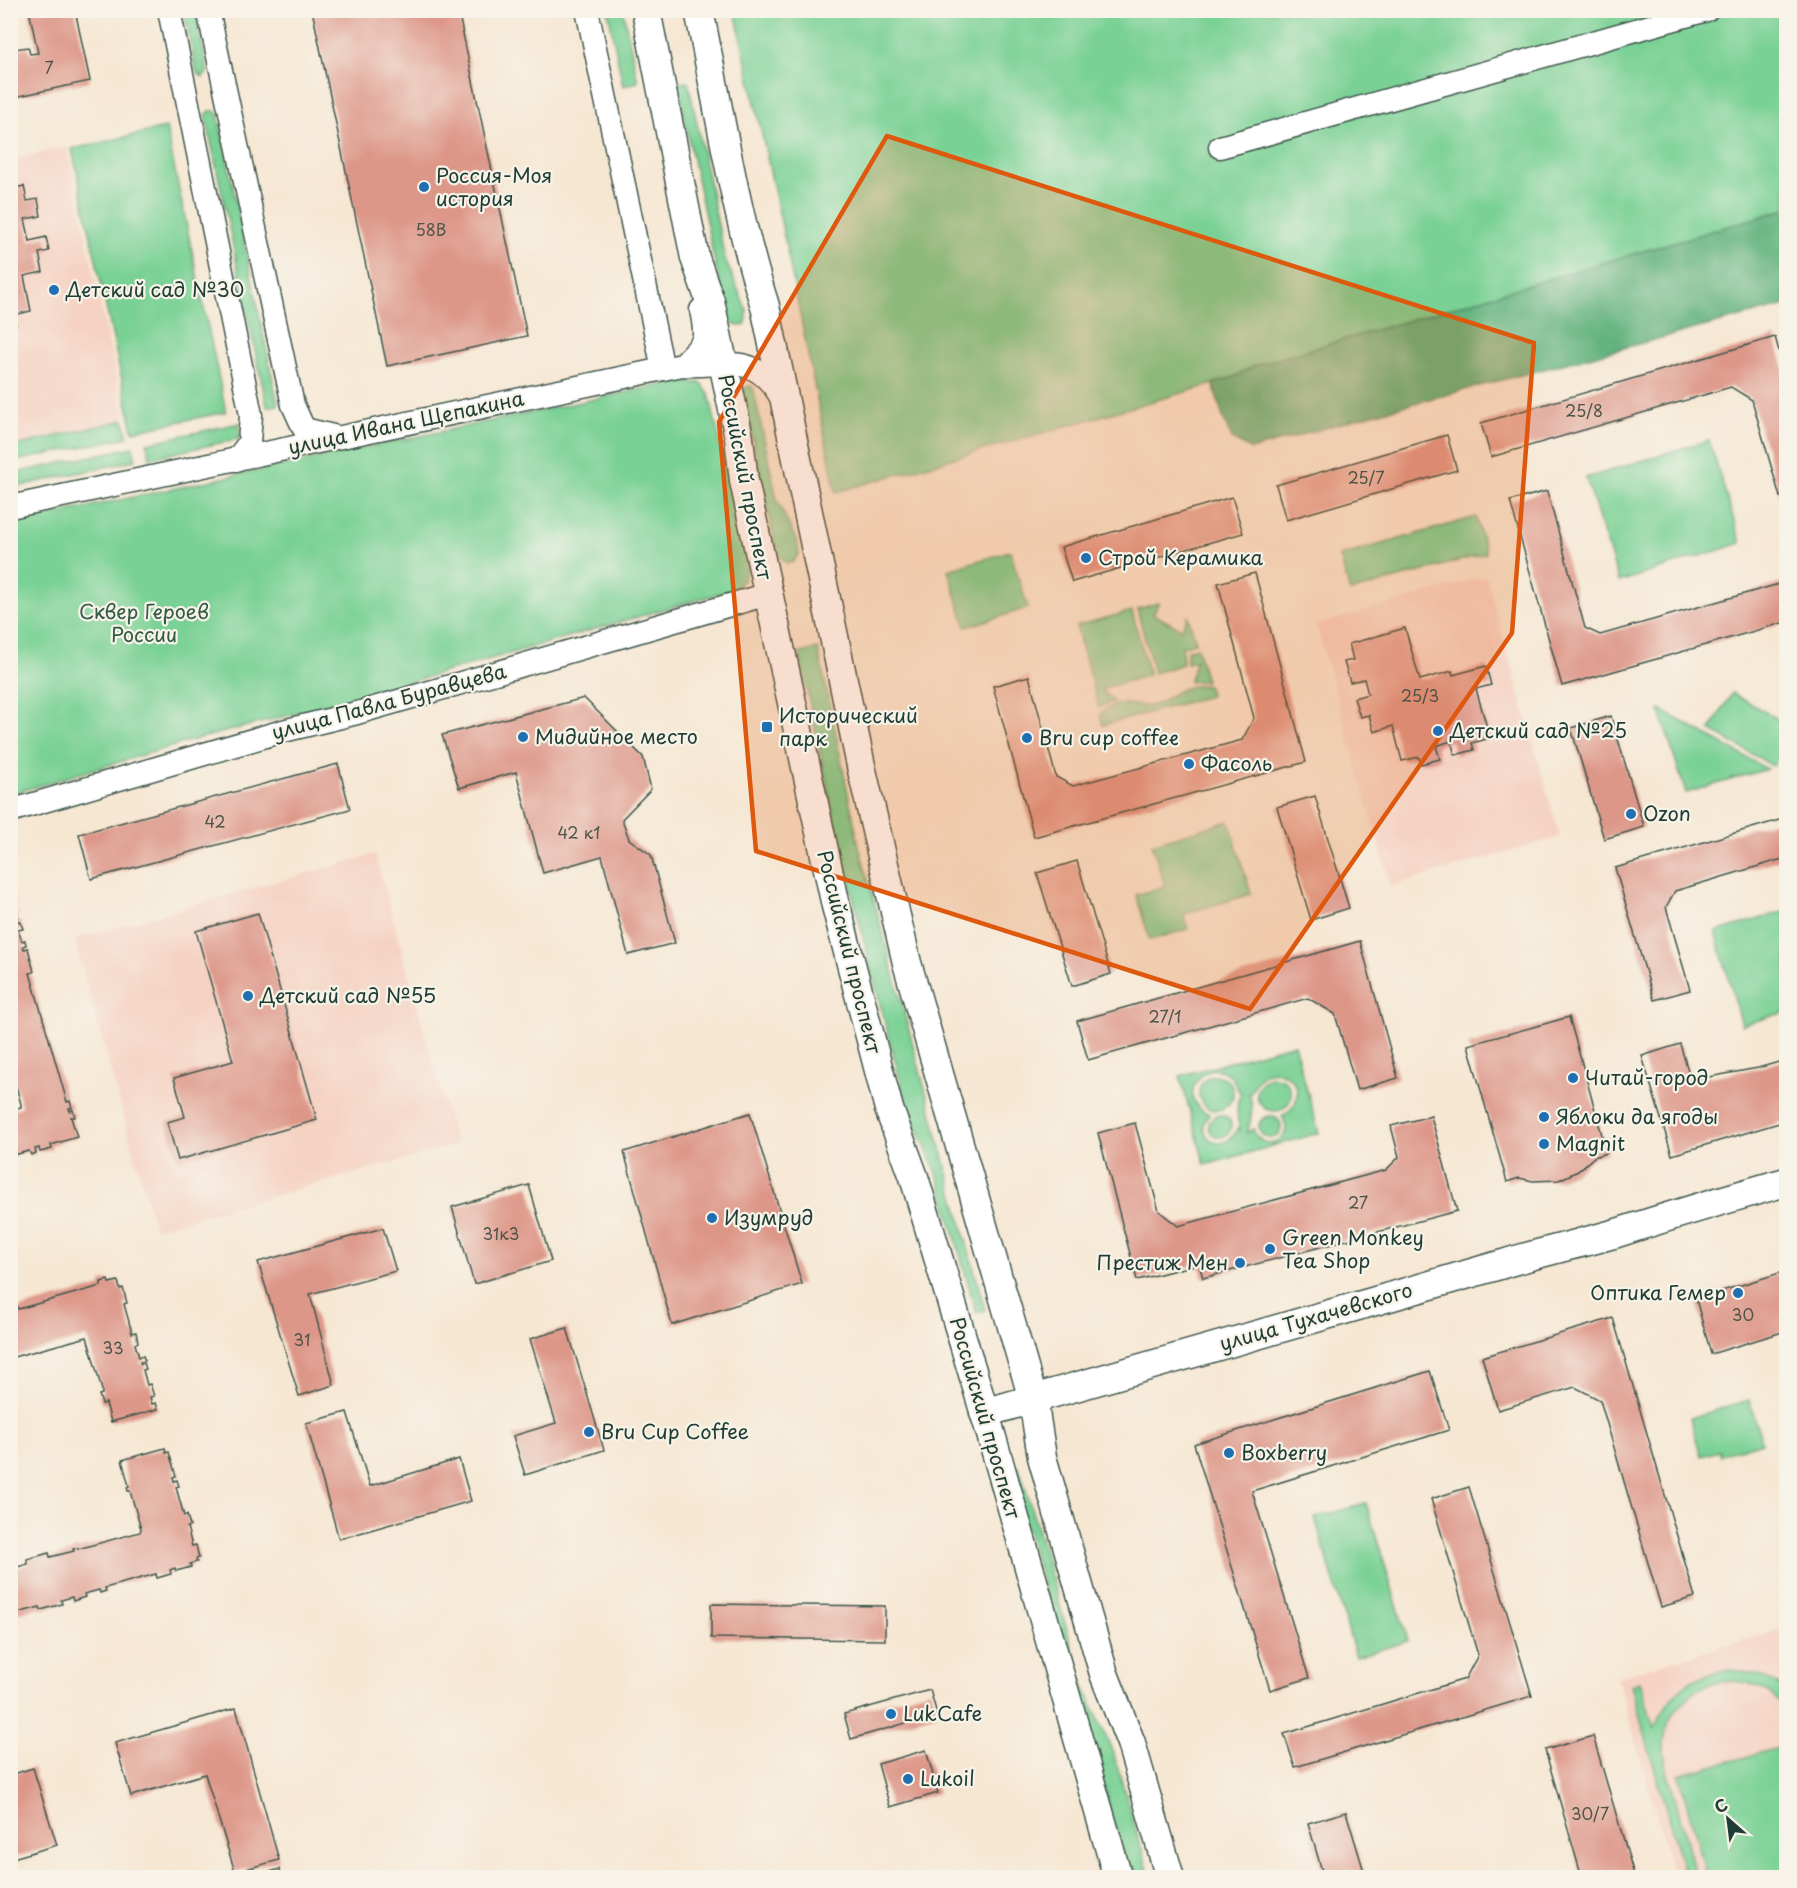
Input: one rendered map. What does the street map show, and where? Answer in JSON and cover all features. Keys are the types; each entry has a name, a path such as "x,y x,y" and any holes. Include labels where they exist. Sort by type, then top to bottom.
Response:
{"main road":[{"name":"Российский проспект","path":"646,10 695,258 710,301 739,438 744,481 836,906 889,1108 914,1177 1118,1878"},
{"path":"699,10 748,253 765,306 859,754 907,963 1033,1400 1044,1465 1104,1674 1131,1743 1170,1878"},
{"name":"улица Тухачевского","path":"984,1413 1618,1233 1661,1218 1786,1182"}],"street":[{"path":"170,10 251,415 249,443 236,460"},
{"path":"208,10 293,405 304,429 337,437"},
{"path":"587,10 673,367 698,350 705,338 695,258"},
{"path":"1220,147 1707,10"},
{"name":"улица Ивана Щепакина","path":"10,507 673,367 723,363 753,367 774,384 786,405"},
{"name":"улица Павла Буравцева","path":"10,811 283,730 357,713 768,594"}],"highlighted area":[{"path":"887,136 1534,343 1512,633 1250,1009 756,851 719,422"}],"shaded area":[{"name":"Детский сад №30","path":"67,147 125,420 11,447 10,160"},
{"name":"Детский сад №25","path":"1486,576 1560,837 1391,886 1316,625"},
{"path":"375,854 456,1145 155,1229 74,939"},
{"path":"1786,1628 1786,1877 1674,1877 1617,1677"}],"green space":[{"path":"184,11 195,11 207,68 207,73 203,77 196,70"},
{"path":"608,11 623,11 638,82 623,86"},
{"path":"735,11 1786,11 1786,209 1254,366 1234,377 1213,384 836,492"},
{"path":"688,81 725,259 747,311 745,325 732,324 726,315 677,84"},
{"path":"210,111 218,114 278,405 267,407 206,118"},
{"path":"166,128 226,412 133,431 72,149"},
{"path":"1786,209 1786,305 1362,417 1251,450 1232,439 1223,418 1213,384 1234,377 1254,366"},
{"name":"Сквер Героев России","path":"679,381 701,383 709,394 748,566 744,579 735,589 344,701 197,739 11,794 11,523"},
{"path":"749,386 753,387 777,500 797,542 799,553 793,562 786,563 777,554 743,393"},
{"path":"124,420 128,437 11,462 11,447"},
{"path":"240,423 239,439 150,458 147,443"},
{"path":"1709,440 1741,543 1619,582 1586,478"},
{"path":"133,447 136,460 11,488 11,474"},
{"path":"1476,517 1486,553 1350,592 1340,556"},
{"path":"1010,551 1028,608 966,627 948,570"},
{"path":"1159,603 1153,614 1181,629 1188,616 1196,642 1182,647 1183,664 1154,673 1137,609"},
{"path":"1132,611 1149,675 1101,689 1113,701 1099,708 1076,626"},
{"path":"1197,647 1206,681 1189,682 1196,661 1187,663 1187,650"},
{"path":"818,649 859,846 985,1310 976,1312 937,1173 907,1106 877,992 838,836 799,653"},
{"path":"1200,685 1208,686 1210,696 1103,725 1100,714 1115,705 1153,705 1183,689"},
{"path":"1732,693 1786,724 1786,743 1773,766 1710,730"},
{"path":"1659,709 1767,769 1686,793"},
{"path":"1229,821 1251,894 1184,914 1188,929 1150,940 1136,895 1165,886 1152,844"},
{"path":"1786,911 1786,1012 1742,1025 1715,932"},
{"path":"1294,1044 1319,1133 1205,1165 1180,1076","holes":["1215,1069 1229,1075 1241,1094 1237,1107 1240,1131 1237,1128 1229,1140 1223,1143 1212,1141 1207,1136 1204,1122 1209,1114 1195,1104 1193,1097 1195,1084 1206,1073","1274,1071 1290,1078 1297,1090 1297,1097 1295,1104 1282,1116 1285,1125 1282,1138 1270,1143 1263,1142 1253,1129 1247,1133 1251,1114 1249,1094 1260,1077"]},
{"path":"1216,1076 1228,1081 1233,1093 1228,1105 1216,1110 1204,1105 1199,1093 1204,1081"},
{"path":"1274,1077 1286,1082 1291,1094 1286,1106 1274,1111 1262,1106 1257,1094 1262,1082"},
{"path":"1220,1115 1230,1122 1231,1126 1224,1136 1220,1137 1210,1130 1209,1126 1216,1116"},
{"path":"1270,1116 1280,1123 1281,1127 1274,1137 1270,1138 1260,1131 1259,1127 1266,1117"},
{"path":"1749,1400 1762,1442 1720,1455 1719,1451 1701,1456 1690,1418"},
{"path":"1019,1467 1083,1684 1114,1755 1150,1877 1129,1877 1009,1470"},
{"path":"1366,1503 1408,1641 1356,1657 1315,1518"},
{"path":"1730,1670 1760,1676 1780,1686 1786,1691 1786,1709 1766,1691 1749,1684 1732,1681 1711,1684 1700,1689 1682,1702 1675,1711 1666,1732 1664,1751 1667,1771 1696,1877 1685,1877 1631,1685 1640,1682 1654,1728 1667,1704 1683,1687 1703,1676"},
{"path":"1786,1746 1786,1877 1707,1877 1679,1775"}],"building":[{"path":"29,10 75,10 90,81 10,98 10,46 14,46 15,49 28,47 30,54 38,53"},
{"path":"312,10 458,10 527,336 387,366"},
{"path":"24,186 27,201 38,199 41,216 25,219 30,241 46,237 49,251 39,253 43,272 24,276 31,311 14,315 16,325 10,326 10,189"},
{"path":"1775,337 1786,376 1786,495 1780,497 1752,400 1731,387 1491,457 1481,423"},
{"path":"1447,435 1457,470 1286,520 1276,485"},
{"path":"1547,491 1585,628 1600,635 1786,582 1786,622 1562,686 1510,501"},
{"path":"1232,497 1243,533 1072,582 1061,547"},
{"path":"1255,573 1306,762 1034,837 993,686 1029,676 1056,777 1073,786 1242,740 1254,718 1218,583"},
{"path":"1405,628 1420,680 1452,671 1453,675 1486,666 1491,685 1476,689 1490,738 1472,743 1474,750 1455,755 1451,741 1436,746 1440,759 1421,764 1419,757 1402,761 1393,726 1374,732 1369,715 1360,717 1354,698 1368,694 1364,679 1350,682 1344,662 1353,660 1349,644"},
{"path":"584,698 643,757 651,789 622,819 629,839 651,855 675,943 628,955 602,856 543,873 516,772 459,788 442,735"},
{"path":"1611,716 1644,827 1604,839 1571,728"},
{"path":"338,764 350,809 91,879 79,834"},
{"path":"1315,796 1349,908 1311,920 1277,807"},
{"path":"1786,818 1786,858 1675,891 1666,907 1690,990 1654,1000 1615,868"},
{"path":"1077,861 1111,974 1072,986 1037,873"},
{"path":"13,896 16,905 12,906 12,909 16,908 18,918 15,919 16,922 20,921 23,929 18,930 22,941 25,940 24,949 28,948 34,972 30,973 67,1102 70,1101 72,1108 69,1108 69,1111 73,1110 75,1117 71,1117 77,1137 51,1145 52,1149 40,1152 39,1148 35,1149 36,1153 31,1155 29,1151 10,1156 10,1110 21,1107 10,1065 10,897"},
{"name":"Детский сад №55","path":"258,913 317,1120 178,1160 167,1122 185,1117 174,1078 233,1061 196,931"},
{"path":"1360,941 1398,1078 1357,1090 1335,1014 1308,998 1088,1060 1077,1021"},
{"path":"1569,1017 1607,1153 1594,1157 1578,1171 1559,1180 1533,1181 1519,1178 1507,1182 1468,1045"},
{"path":"1680,1044 1689,1074 1698,1079 1758,1068 1786,1060 1786,1121 1672,1155 1642,1056"},
{"name":"Изумруд","path":"750,1113 802,1284 672,1325 624,1152"},
{"path":"1431,1116 1457,1211 1203,1278 1199,1264 1137,1280 1098,1133 1135,1123 1159,1211 1178,1226 1386,1170 1399,1157 1391,1126"},
{"path":"529,1185 551,1261 474,1284 452,1207"},
{"path":"383,1228 396,1271 310,1294 334,1385 299,1396 258,1262"},
{"path":"1786,1271 1786,1331 1711,1354 1696,1299"},
{"path":"108,1280 109,1283 118,1281 120,1289 123,1288 127,1303 124,1304 132,1333 136,1332 138,1342 135,1344 139,1357 143,1356 145,1361 140,1362 144,1363 146,1369 143,1370 147,1385 150,1384 154,1396 150,1397 152,1404 156,1403 158,1409 111,1422 106,1403 102,1404 99,1395 102,1394 102,1390 87,1337 10,1358 10,1307 16,1305 18,1309 101,1286 101,1282"},
{"path":"1613,1318 1695,1597 1661,1607 1600,1400 1575,1387 1498,1410 1482,1357"},
{"path":"567,1328 604,1450 525,1475 513,1436 556,1423 530,1339"},
{"path":"1430,1371 1449,1430 1252,1491 1309,1678 1270,1690 1194,1444"},
{"path":"347,1412 370,1486 459,1459 471,1501 339,1539 306,1423"},
{"path":"165,1448 166,1453 169,1452 176,1476 173,1477 174,1481 177,1480 179,1486 176,1487 184,1516 187,1515 190,1526 187,1527 192,1546 196,1545 199,1558 196,1559 197,1562 190,1564 191,1567 176,1571 175,1568 170,1570 171,1574 157,1578 156,1574 105,1588 106,1591 100,1593 99,1590 84,1594 85,1597 73,1601 72,1597 61,1600 62,1604 41,1610 40,1607 10,1615 10,1569 28,1564 27,1559 49,1553 50,1557 140,1532 122,1460"},
{"path":"1469,1487 1532,1696 1295,1767 1284,1734 1465,1679 1478,1655 1431,1499"},
{"path":"711,1604 885,1606 885,1640 711,1638"},
{"path":"930,1690 937,1714 851,1739 844,1714"},
{"path":"236,1708 279,1860 235,1872 205,1774 131,1796 115,1743"},
{"path":"1593,1736 1635,1878 1582,1878 1545,1750"},
{"name":"Lukoil","path":"926,1750 938,1793 890,1807 878,1764"},
{"path":"33,1768 57,1845 10,1859 10,1775"},
{"path":"1346,1812 1366,1878 1324,1878 1308,1823"},
{"path":"280,1869 282,1878 252,1878 252,1877"}],"place":[{"name":"Россия-Моя история","path":"424,187"},
{"name":"Детский сад №30","path":"54,290"},
{"name":"Строй Керамика","path":"1086,558"},
{"name":"Исторический парк","path":"767,727"},
{"name":"Детский сад №25","path":"1438,731"},
{"name":"Мидийное место","path":"523,737"},
{"name":"Bru cup coffee","path":"1027,738"},
{"name":"Фасоль","path":"1189,764"},
{"name":"Ozon","path":"1631,814"},
{"name":"Детский сад №55","path":"248,996"},
{"name":"Читай-город","path":"1573,1078"},
{"name":"Яблоки да ягоды","path":"1544,1117"},
{"name":"Magnit","path":"1544,1144"},
{"name":"Изумруд","path":"712,1218"},
{"name":"Green Monkey Tea Shop","path":"1270,1249"},
{"name":"Престиж Мен","path":"1240,1263"},
{"name":"Оптика Гемер","path":"1738,1293"},
{"name":"Bru Cup Coffee","path":"589,1432"},
{"name":"Boxberry","path":"1229,1453"},
{"name":"LukCafe","path":"891,1714"},
{"name":"Lukoil","path":"908,1779"}]}
